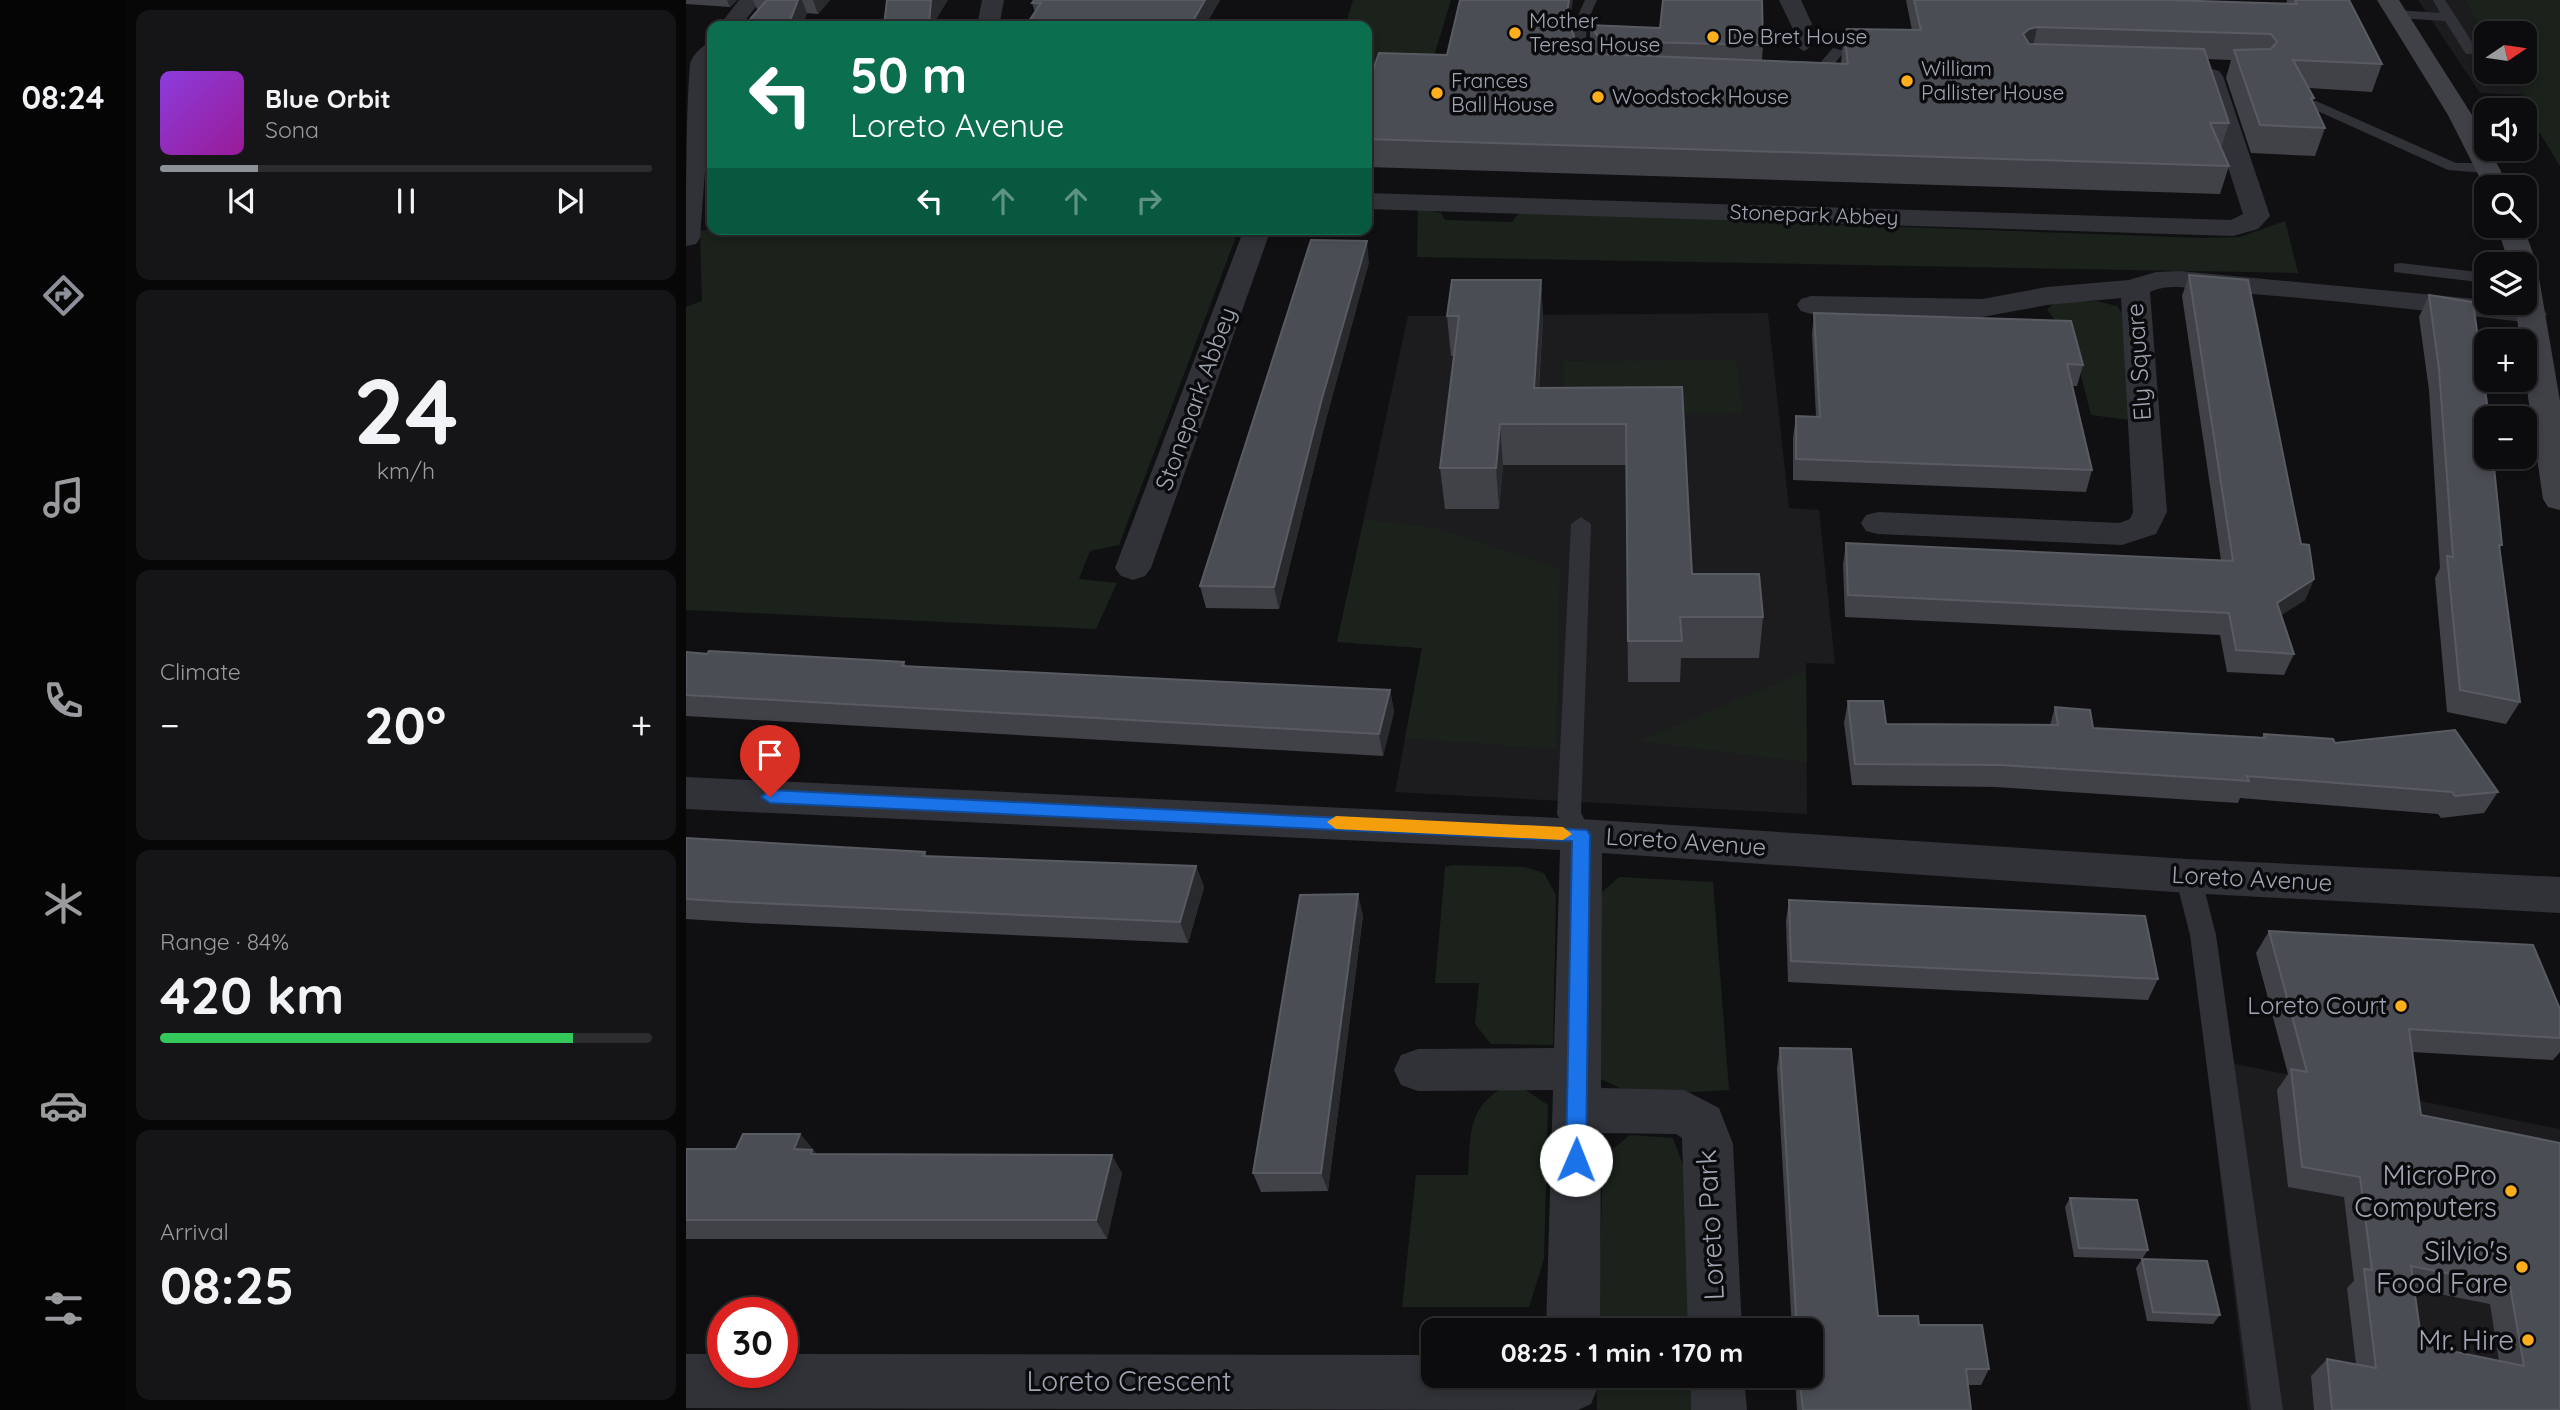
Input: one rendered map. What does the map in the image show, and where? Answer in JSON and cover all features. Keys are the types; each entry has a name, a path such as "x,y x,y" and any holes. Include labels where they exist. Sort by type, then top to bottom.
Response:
{"main road":[{"path":"2393,7 2460,116 2490,175"},
{"path":"2532,315 2560,499"}],"street":[{"path":"734,21 750,0"},
{"path":"989,21 992,0"},
{"path":"1790,0 1801,24"},
{"path":"686,238 702,62 707,55"},
{"name":"Stonepark Abbey","path":"1372,201 2233,228 2249,223 2257,216 2211,68"},
{"name":"Stonepark Abbey","path":"1133,568 1256,235"},
{"name":"Ely Square","path":"1877,523 2122,534 2144,526 2150,512 2134,288 2145,282 2167,280 2299,288 2474,308"},
{"path":"1811,305 1982,307 2047,296 2134,288"},
{"name":"Loreto Avenue","path":"686,793 1581,835 2189,876 2560,895"},
{"path":"1573,1318 1581,835"},
{"path":"1418,1070 1577,1089"},
{"name":"Loreto Park","path":"1577,1089 1684,1112 1702,1124 1708,1144 1715,1318"},
{"name":"Loreto Crescent","path":"686,1381 1386,1381 1572,1390"},
{"path":"1717,1388 1718,1410"}],"lane":[{"path":"1591,0 1581,18 1580,54 1587,69 1596,75 1609,76"},
{"path":"2439,0 2471,51"},
{"path":"2393,7 2450,17"},
{"path":"1801,24 1804,47"},
{"path":"1782,77 1824,67 1838,51"},
{"path":"2316,105 2453,167 2481,175"},
{"path":"2400,268 2474,277"},
{"path":"1581,524 1569,814 1581,835"},
{"path":"2189,876 2203,935 2267,1410"}],"shaded area":[{"path":"1353,0 1451,0 1434,56 1419,74 1372,78 1372,21 1347,21"},
{"path":"2418,0 2465,0 2476,21 2474,84"},
{"path":"2465,0 2560,0 2560,166 2537,129 2537,98 2517,96 2525,95 2517,84 2538,84 2538,21 2476,21"},
{"path":"2474,84 2517,84 2525,95 2480,93"},
{"path":"1418,208 1441,213 1445,220 1512,222 1518,214 1526,213 2203,238 2240,237 2285,221 2298,273 1417,257"},
{"path":"707,230 707,235 1237,235 1119,545 1090,551 1079,579 1117,583 1096,629 686,610 686,307 702,301 700,231"},
{"path":"2096,301 2117,306 2124,316 2129,420 2091,415 2073,343 2047,310 2055,302"},
{"path":"1768,313 1789,508 1819,510 1835,664 1806,663 1807,814 1395,792 1422,648 1337,642 1408,316"},
{"path":"1736,360 1743,413 1562,414 1564,361"},
{"path":"1364,519 1436,528 1560,569 1556,749 1405,738 1422,648 1337,642"},
{"path":"1806,671 1807,762 1639,741"},
{"path":"1445,867 1525,867 1544,873 1556,895 1553,1045 1491,1044 1475,1024 1479,983 1435,983"},
{"path":"1619,877 1713,882 1729,1090 1635,1095 1594,1076 1600,894"},
{"path":"2206,1058 2560,1129 2560,1410 2248,1410"},
{"path":"1502,1088 1524,1089 1548,1105 1544,1259 1529,1307 1402,1307 1416,1175 1468,1175 1476,1115 1490,1096"},
{"path":"1630,1135 1673,1138 1687,1176 1690,1318 1598,1318 1603,1157"},
{"path":"1597,1388 1690,1388 1691,1410 1597,1410"}],"building":[{"path":"767,0 798,0 790,21 750,21"},
{"path":"887,0 931,0 929,21 885,21"},
{"path":"1034,0 1205,0 1193,21 1029,21 1041,3 1032,3"},
{"path":"1460,0 1569,0 1565,25 1570,25 1582,48 1596,54 1848,64 1844,33 1847,29 1921,30 1914,0 2167,0 2297,4 2295,0 2349,0 2382,64 2293,60 2314,98 2311,98 2325,128 2260,125 2234,50 2271,49 2277,42 2271,34 2037,27 2023,34 2029,44 2204,49 2229,123 2210,123 2229,166 1372,139 1372,73 1379,53 1447,55"},
{"path":"1663,0 1762,0 1763,45 1601,41 1590,25 1660,28"},
{"path":"1311,240 1367,241 1321,402 1274,587 1200,586"},
{"path":"2189,275 2248,280 2301,544 2309,545 2314,579 2277,603 2294,654 2236,650 2229,613 1848,595 1846,543 2233,561"},
{"path":"1452,280 1541,280 1534,388 1682,387 1692,574 1759,574 1763,617 1680,617 1682,641 1628,641 1626,424 1500,424 1496,468 1440,468 1459,316 1447,316"},
{"path":"2429,295 2473,302 2477,329 2474,329 2474,392 2485,392 2487,406 2474,406 2474,469 2494,469 2502,545 2499,545 2520,702 2460,690 2447,556 2453,557 2439,369"},
{"path":"1814,313 2071,321 2083,365 2067,364 2092,470 1796,459 1796,416 1820,417"},
{"path":"709,651 904,662 902,666 1390,690 1379,734 686,695 686,652 707,654"},
{"path":"1848,701 1883,701 1886,724 2058,725 2055,707 2090,710 2093,728 2265,738 2264,734 2333,739 2335,743 2455,730 2498,792 2455,796 2452,792 2247,776 2249,781 2001,765 1855,764"},
{"path":"686,838 925,852 923,856 1196,866 1180,922 734,902 686,899"},
{"path":"1358,894 1321,1173 1253,1173 1300,895"},
{"path":"1789,900 2145,916 2158,979 1791,961"},
{"path":"2269,931 2533,945 2560,1009 2560,1038 2409,1029 2421,1115 2560,1143 2560,1410 2332,1410 2327,1359 2376,1368 2364,1269 2372,1270 2360,1177 2302,1167 2291,1069 2307,1072","holes":["2411,1266 2510,1286 2524,1366 2422,1345"]},
{"path":"1780,1048 1851,1049 1878,1316 1918,1316 1919,1325 1982,1325 1989,1369 1966,1369 1971,1410 1803,1410 1800,1388 1823,1388 1823,1318 1796,1318"},
{"path":"743,1134 800,1134 794,1149 812,1150 811,1154 1112,1155 1096,1220 686,1220 686,1149 736,1149"},
{"path":"2070,1198 2137,1200 2148,1250 2079,1248"},
{"path":"2142,1259 2207,1261 2220,1315 2153,1312"}],"slow traffic":[{"path":"1336,822 1563,834"}],"place":[{"name":"Mother Teresa House","path":"1515,33"},
{"name":"De Bret House","path":"1713,37"},
{"name":"William Pallister House","path":"1907,81"},
{"name":"Frances Ball House","path":"1437,93"},
{"name":"Woodstock House","path":"1598,97"},
{"name":"Loreto Court","path":"2401,1006"},
{"name":"MicroPro Computers","path":"2511,1191"},
{"name":"Silvio's Food Fare","path":"2522,1267"},
{"name":"Mr. Hire","path":"2528,1340"}],"route":[{"path":"770,797 1581,835 1576,1160"}]}
